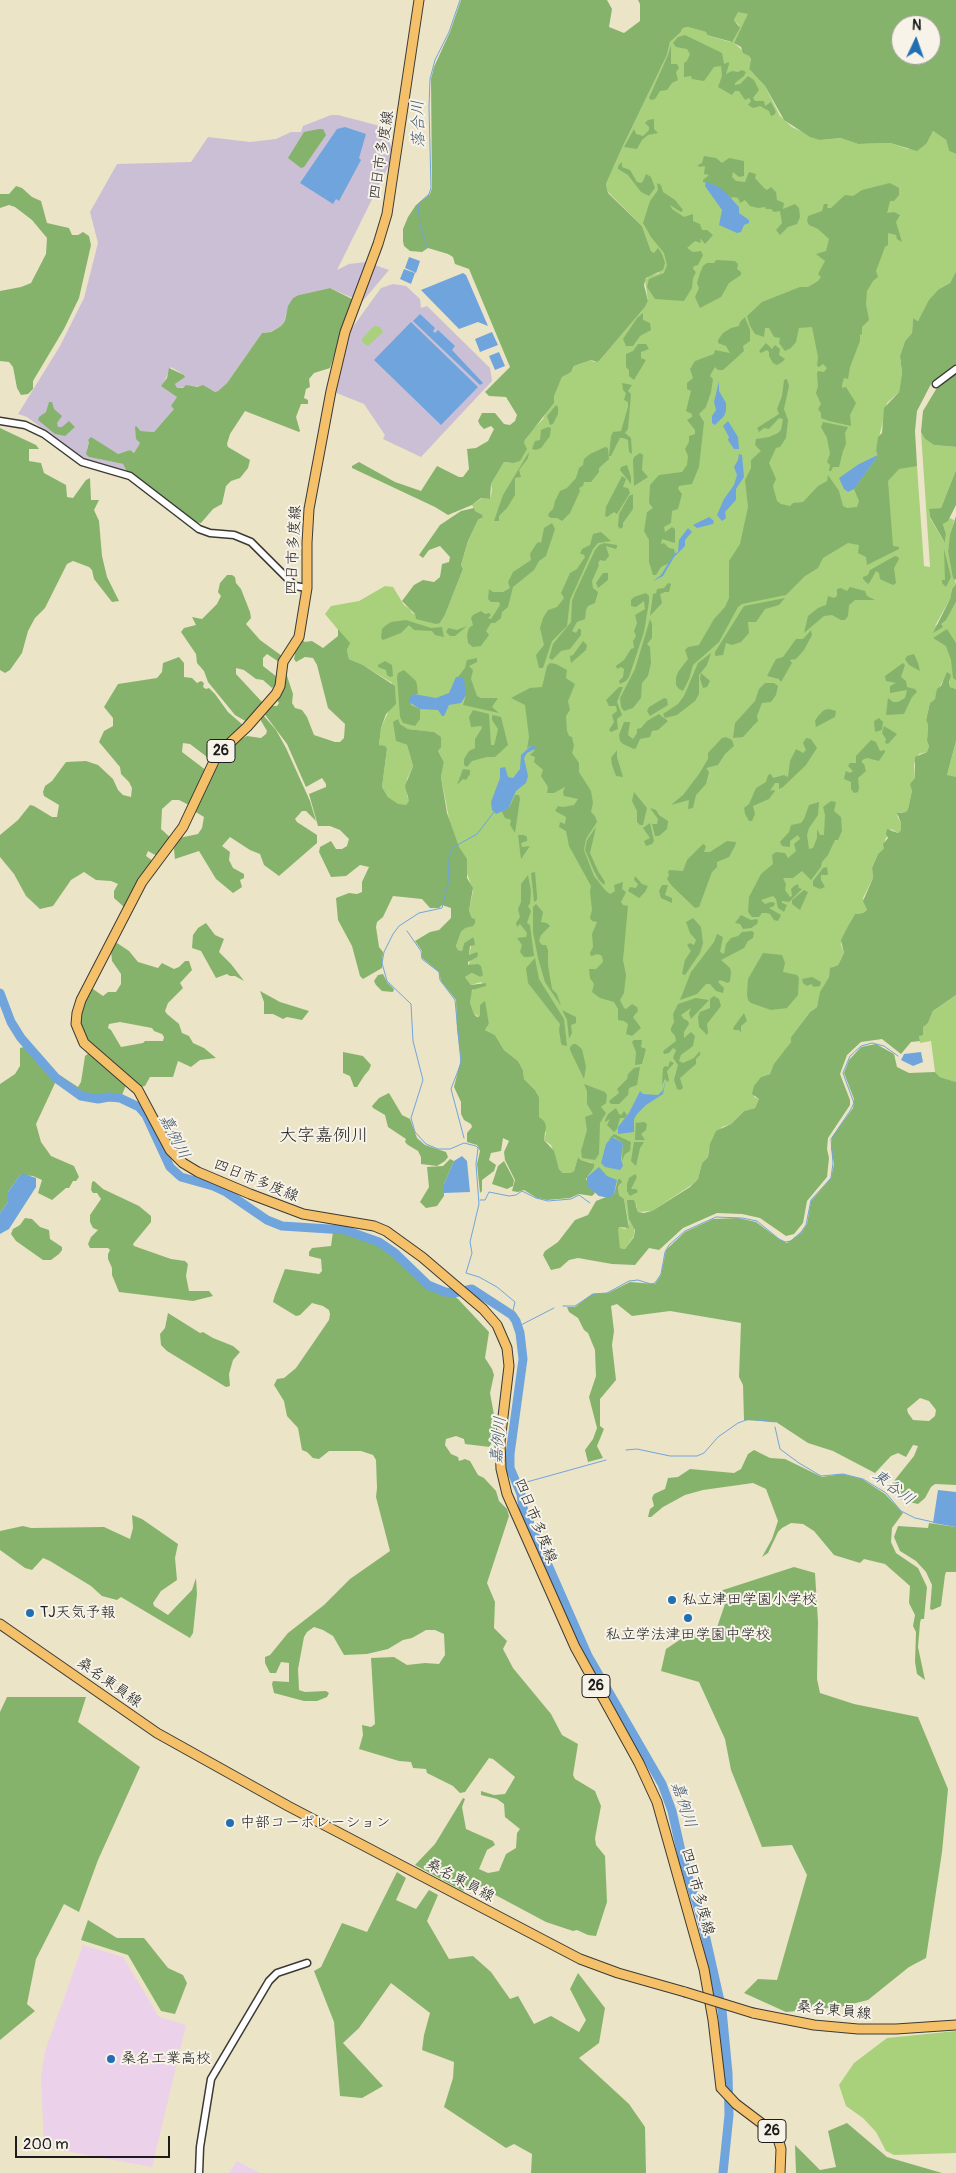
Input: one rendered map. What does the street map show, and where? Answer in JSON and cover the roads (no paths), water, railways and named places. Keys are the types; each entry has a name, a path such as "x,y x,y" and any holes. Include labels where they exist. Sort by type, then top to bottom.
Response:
{"main road":[{"name":"四日市多度線","path":"419,0 386,214 378,244 346,332 330,390 309,509 307,588 298,637 283,662 279,689 246,727 217,755 183,827 142,882 86,991 77,1013 77,1029 89,1047 138,1090 170,1150 183,1163 198,1172 241,1191 303,1214 374,1226 386,1230 401,1240 455,1285 483,1309 497,1325 507,1348 509,1379 500,1442 502,1474 507,1494 575,1647 639,1763 657,1802 704,1969 722,2090 736,2104 777,2136 781,2148 780,2173"},
{"name":"桑名東員線","path":"0,1624 157,1733 288,1806 580,1959 618,1973 753,2014 814,2025 858,2029 956,2025"}],"street":[{"path":"936,384 956,369"},
{"path":"0,421 25,425 44,434 82,462 130,476 199,529 210,533 234,535 250,542 295,586 307,588"},
{"path":"199,2173 200,2147 211,2079 269,1982 277,1973 306,1962"}],"water":[{"path":"345,127 366,134 359,158 361,160 339,201 336,199 333,204 300,183 337,129"},
{"path":"706,182 724,191 739,207 739,213 749,220 749,223 744,225 741,232 737,233 719,225 722,210 705,186"},
{"path":"409,257 420,261 416,273 405,268"},
{"path":"404,269 415,273 411,284 400,279"},
{"path":"463,273 466,275 488,326 478,322 459,329 421,290"},
{"path":"420,314 435,328 433,331 435,333 438,330 455,346 452,350 483,383 480,385 413,321"},
{"path":"411,322 478,387 441,425 374,360"},
{"path":"492,332 498,345 480,352 475,339"},
{"path":"499,352 505,366 495,370 489,356"},
{"path":"719,381 719,391 726,403 726,411 724,416 715,425 712,423 712,416 716,410 714,402"},
{"path":"728,421 738,437 739,449 734,449 728,440 729,437 723,426"},
{"path":"739,454 742,455 744,477 736,489 736,500 725,512 726,518 722,521 717,515 724,499 734,485 737,475 734,467"},
{"path":"878,455 854,489 848,492 844,489 839,478 859,464"},
{"path":"709,517 714,521 713,524 697,528 693,525"},
{"path":"688,528 692,532 685,540 685,546 674,557 663,576 653,581 661,575 674,554 678,552 679,540"},
{"path":"456,677 464,679 466,695 461,703 449,705 444,716 438,710 420,709 409,702 410,697 414,694 436,698 449,693"},
{"path":"532,745 535,749 527,753 524,758 528,776 526,783 516,791 508,809 496,814 492,810 491,802 500,778 500,768 505,767 508,777 513,778 520,769 521,755"},
{"path":"921,1052 923,1062 913,1066 901,1060 904,1054"},
{"path":"666,1079 663,1094 646,1105 637,1114 634,1119 634,1132 618,1134 618,1127 629,1113 640,1091 643,1094 658,1095 663,1090"},
{"path":"612,1137 623,1143 621,1159 623,1166 620,1170 605,1167 601,1163 606,1144"},
{"path":"462,1156 467,1161 470,1192 444,1193 444,1184 454,1161"},
{"path":"599,1167 607,1176 617,1180 614,1194 609,1198 599,1196 587,1186 587,1177"},
{"path":"24,1174 36,1178 36,1187 9,1229 0,1234 0,1213 8,1202 8,1192 20,1175"},
{"path":"938,1490 956,1492 956,1527 933,1523"}],"waterway":[{"name":"落合川","path":"427,247 420,224 418,206 429,194 431,188 430,79 435,60 449,32 460,0"},
{"path":"494,812 477,834 452,848 449,858 448,884 442,908 419,913 399,926 384,952 382,963 387,981 411,1004 413,1041 423,1080 411,1118 415,1132 426,1144 438,1149 450,1149 464,1143 478,1148 476,1164 479,1204 470,1242 472,1253 466,1273 479,1277 497,1287 515,1302 512,1315"},
{"path":"407,931 421,951 422,959 439,972 440,980 455,1000 461,1063 451,1089 464,1138"},
{"name":"嘉例川","path":"0,993 11,1022 21,1038 56,1078 81,1096 98,1099 120,1098 139,1107 146,1115 170,1167 181,1177 213,1186 226,1192 267,1220 282,1226 345,1230 379,1242 395,1253 428,1285 445,1292 454,1293 472,1289 512,1315 516,1321 520,1333 523,1359 510,1454 510,1468 521,1494 523,1508 588,1656 662,1784 672,1811 683,1860 702,1921 722,2010 728,2073 729,2115 723,2173"},
{"path":"563,1306 575,1306 593,1294 607,1293 629,1281 638,1280 651,1284 655,1283 661,1274 665,1252 669,1245 685,1231 716,1217 742,1218 757,1221 779,1239 785,1242 791,1241 806,1225 811,1200 831,1178 833,1163 831,1139 854,1103 843,1073 850,1056 861,1046 872,1043 884,1046 898,1056"},
{"path":"480,1200 485,1200 489,1192 509,1196 516,1195 522,1191 536,1198 548,1201 571,1199 579,1195 590,1203"},
{"path":"519,1326 554,1308"},
{"name":"東谷川","path":"626,1450 637,1449 670,1456 697,1456 704,1453 718,1437 738,1423 749,1419 775,1422"},
{"name":"東谷川","path":"775,1427 780,1449 799,1463 821,1476 843,1474 863,1479 886,1493 901,1511 915,1518 933,1522"},
{"name":"東谷川","path":"516,1485 606,1460"}],"place":[{"name":"私立津田学園小学校","path":"672,1600"},
{"name":"TJ天気予報","path":"30,1613"},
{"name":"私立学法津田学園中学校","path":"688,1618"},
{"name":"中部コーポレーション","path":"230,1823"},
{"name":"桑名工業高校","path":"111,2059"}],"district":[{"name":"大字嘉例川","path":"324,1136"}]}
